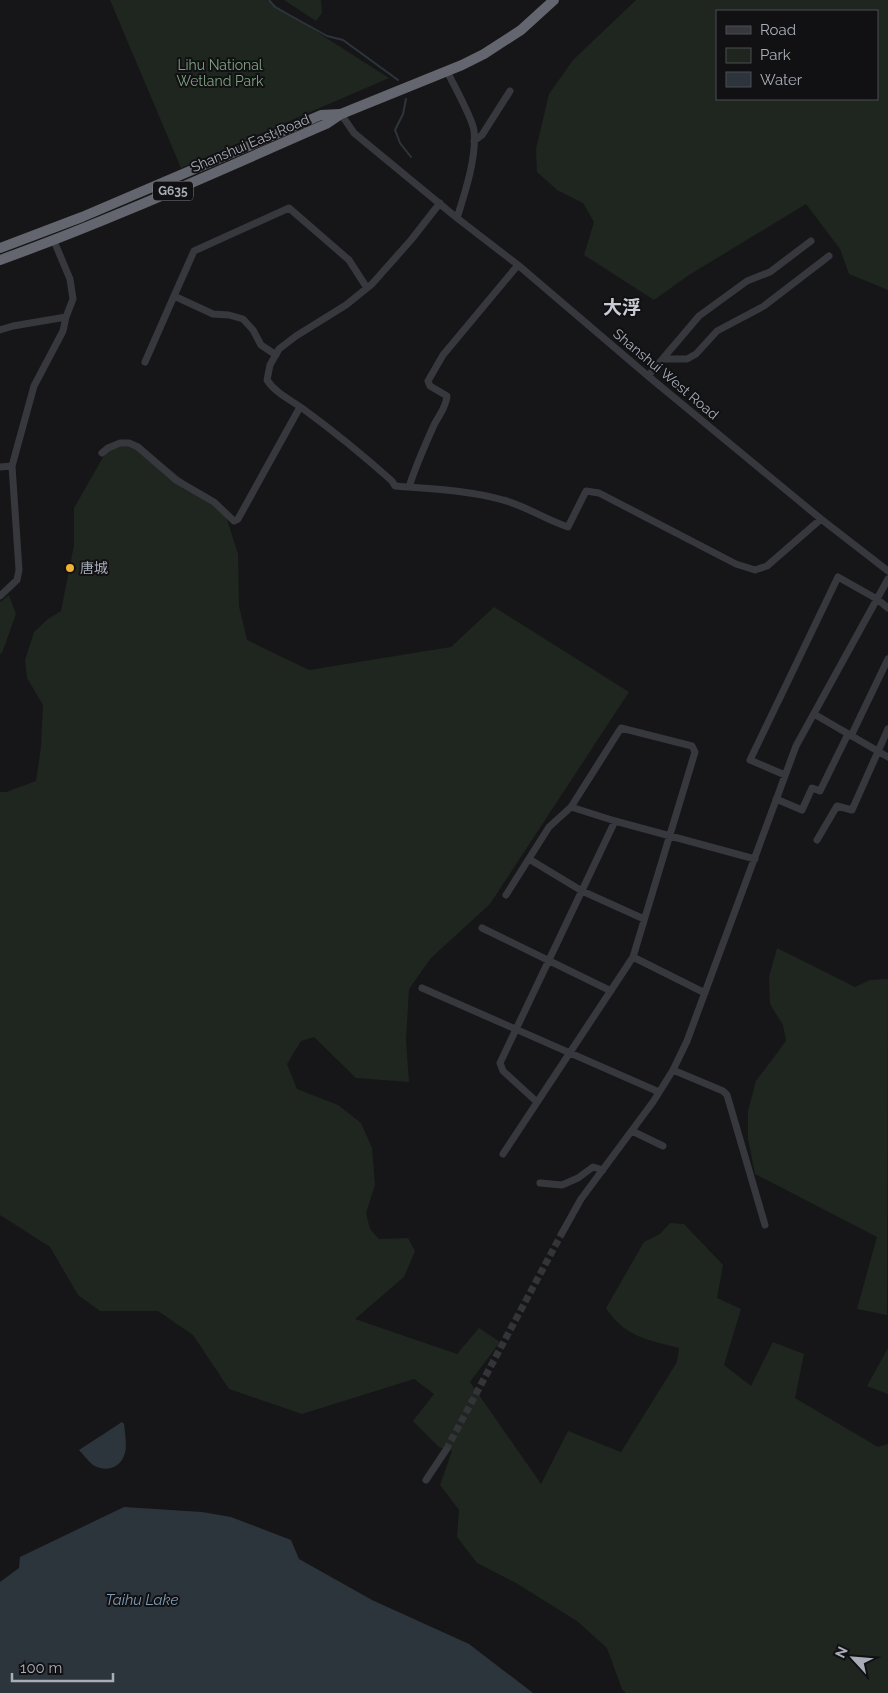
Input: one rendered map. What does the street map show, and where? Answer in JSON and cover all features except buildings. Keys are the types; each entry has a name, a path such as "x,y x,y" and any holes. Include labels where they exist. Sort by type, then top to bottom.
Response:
{"highway":[{"name":"Shanshui East Road","path":"0,260 137,207 326,124 341,114 484,54 521,30 554,0"},
{"name":"Shanshui East Road","path":"0,248 82,217 321,115 341,114"}],"street":[{"path":"447,71 474,129 467,187 457,218"},
{"path":"474,141 482,135 510,91"},
{"name":"Shanshui West Road","path":"341,114 354,133 457,218 518,265 648,376 888,572"},
{"path":"440,204 412,240 367,288 346,305 296,336 279,350 270,365 267,380 272,388 367,458 395,486 458,490 503,500 529,509 555,523 568,527 586,491 599,493 736,564 755,570 767,566 821,519"},
{"path":"145,362 194,250 290,208 349,260 367,288"},
{"path":"0,596 16,580 19,570 12,466 34,386 63,331 73,299 70,279 54,240"},
{"path":"648,376 699,316 747,281 770,272 811,241"},
{"path":"663,360 687,359 696,354 717,332 764,306 829,256"},
{"path":"409,487 417,462 436,420 447,404 447,396 430,386 428,381 443,355 518,265"},
{"path":"174,296 213,314 229,315 242,319 253,330 261,345 276,355"},
{"path":"0,330 66,317"},
{"path":"102,453 120,443 128,442 138,447 176,480 214,502 234,522 238,519 300,407"},
{"path":"0,467 12,466"},
{"path":"785,775 750,760 838,577 877,599 888,608"},
{"path":"562,1233 581,1199 632,1131 673,1070 687,1041 796,746 888,579"},
{"path":"776,799 802,810 812,788 820,791 888,659"},
{"path":"814,714 888,757"},
{"path":"503,1154 633,957 696,752 692,746 622,727 571,806 549,827 506,895"},
{"path":"817,840 837,806 852,810 888,728"},
{"path":"571,806 615,821 754,859"},
{"path":"537,1102 503,1071 500,1063 615,821"},
{"path":"529,859 582,891 644,920"},
{"path":"482,928 611,991"},
{"path":"633,957 705,993"},
{"path":"422,988 659,1092"},
{"path":"673,1070 723,1091 727,1095 765,1225"},
{"path":"632,1131 663,1146"},
{"path":"540,1184 562,1185 578,1178 594,1167 603,1170"},
{"path":"426,1480 446,1450"}],"green space":[{"name":"Lihu National Wetland Park","path":"110,0 267,0 389,78 181,168"},
{"path":"284,0 321,0 322,13 316,21"},
{"path":"636,0 888,0 888,290 849,274 840,249 806,204 689,275 654,300 584,255 594,222 583,203 557,190 537,172 536,149 549,94 573,60"},
{"path":"110,445 143,448 225,513 238,554 239,606 247,640 309,670 451,647 494,607 629,692 490,904 431,958 409,989 406,1040 409,1082 356,1078 314,1037 301,1041 287,1064 297,1089 338,1105 361,1123 372,1148 375,1185 366,1213 370,1229 379,1239 408,1238 415,1251 404,1277 355,1319 457,1354 479,1328 500,1342 470,1382 541,1484 568,1431 621,1452 677,1362 679,1348 638,1336 613,1318 606,1308 644,1242 660,1234 670,1223 684,1224 723,1265 717,1298 741,1309 724,1365 751,1386 773,1342 804,1354 795,1398 878,1447 888,1444 888,1693 626,1693 622,1689 607,1648 577,1621 516,1583 477,1563 457,1537 459,1510 440,1485 452,1451 439,1447 413,1421 434,1394 414,1379 302,1414 229,1389 193,1335 158,1311 100,1311 78,1295 50,1247 0,1215 0,792 6,792 36,781 41,747 43,705 27,678 25,660 34,632 48,619 61,611 74,545 74,508"},
{"path":"9,595 16,614 0,654 0,602"},
{"path":"777,948 855,987 870,980 888,979 887,1315 857,1309 877,1237 755,1174 748,1139 748,1111 756,1081 786,1041 783,1025 770,1004 769,977"},
{"path":"888,1348 888,1394 867,1386"}],"water":[{"path":"122,1422 124,1424 126,1443 123,1458 117,1465 108,1469 93,1465 79,1450"},
{"name":"Taihu Lake","path":"124,1507 202,1512 231,1517 291,1540 299,1559 372,1600 469,1644 533,1693 0,1693 0,1582 19,1568 20,1557"}],"waterway":[{"path":"269,0 275,7 327,36 343,40 398,80"},
{"path":"406,99 403,114 395,130 400,143 411,157"}],"tunnel":[{"path":"446,1450 562,1233"}],"place":[{"name":"唐城","path":"70,568"}],"district":[{"name":"大浮","path":"622,307"}]}
